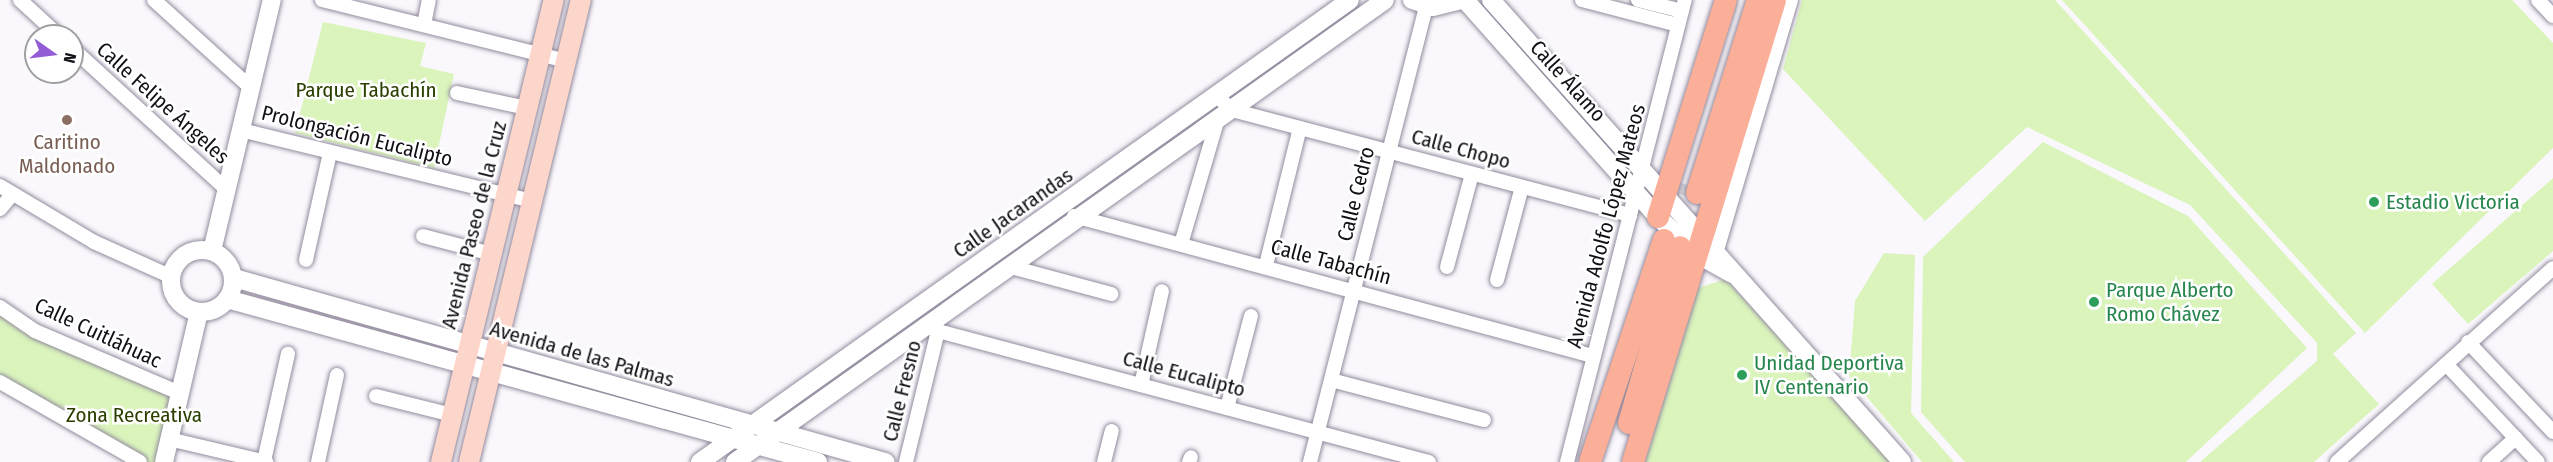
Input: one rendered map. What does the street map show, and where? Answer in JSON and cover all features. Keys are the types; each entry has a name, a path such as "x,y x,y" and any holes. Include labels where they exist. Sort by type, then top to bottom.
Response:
{"main road":[{"name":"Avenida Paseo de la Cruz","path":"441,462 554,0"},
{"path":"469,462 581,0"},
{"path":"1681,190 1725,0"},
{"path":"1681,190 1736,0"},
{"path":"1658,217 1681,190 1758,0"},
{"path":"1633,462 1696,250 1775,0"},
{"path":"1590,462 1696,250"},
{"path":"1618,462 1696,250"}],"street":[{"path":"20,0 46,24"},
{"path":"154,0 251,88"},
{"path":"212,251 272,0"},
{"path":"322,0 368,6 423,25 566,61"},
{"path":"423,25 429,0"},
{"name":"Calle Jacarandas","path":"700,462 1350,0"},
{"name":"Calle Jacarandas","path":"735,462 759,454 778,432 936,326 1011,267 1385,0"},
{"path":"1419,3 1463,0"},
{"name":"Calle Álamo","path":"1463,0 1658,217 1696,250"},
{"name":"Calle Álamo","path":"1491,0 1643,171 1681,190 1696,250"},
{"path":"1582,0 1682,12"},
{"path":"1638,0 1682,12"},
{"path":"1791,0 1696,250 1732,274 1902,462"},
{"path":"2538,0 2553,16"},
{"name":"Calle Cedro","path":"1310,462 1388,152 1419,3"},
{"name":"Avenida Adolfo López Mateos","path":"1567,462 1630,215 1638,193 1682,12"},
{"name":"Calle Felipe Ángeles","path":"84,59 226,189"},
{"path":"457,93 527,108"},
{"name":"Calle Chopo","path":"1217,96 1232,110 1630,215"},
{"path":"1181,244 1217,122"},
{"path":"1266,265 1300,128"},
{"name":"Prolongación Eucalipto","path":"241,130 532,201"},
{"path":"306,260 330,153"},
{"path":"1447,267 1472,174"},
{"path":"0,186 10,196 134,263 172,277"},
{"path":"1497,280 1522,187"},
{"path":"0,209 10,196"},
{"name":"Calle Tabachín","path":"1058,208 1078,219 1266,265 1593,356"},
{"path":"423,236 492,254"},
{"path":"172,277 191,252 212,251 229,264 234,278 227,299 199,312"},
{"path":"1011,267 1111,294"},
{"path":"2337,462 2553,268"},
{"path":"172,277 181,303 199,312"},
{"name":"Avenida de las Palmas","path":"234,278 494,363 614,406 735,438 759,454 818,462"},
{"path":"1141,385 1162,291"},
{"name":"Avenida de las Palmas","path":"227,299 467,355"},
{"name":"Calle Cuitláhuac","path":"0,308 35,331 180,393"},
{"path":"164,462 199,312"},
{"path":"1227,408 1251,316"},
{"name":"Calle Eucalipto","path":"936,326 1141,385 1429,462"},
{"name":"Calle Fresno","path":"906,462 936,326"},
{"path":"2469,342 2553,432"},
{"path":"169,439 265,462 288,354"},
{"name":"Avenida de las Palmas","path":"494,363 620,388 885,462"},
{"path":"2446,364 2538,462"},
{"path":"318,462 338,375"},
{"path":"1331,380 1484,420"},
{"path":"0,382 140,462"},
{"path":"614,406 620,388"},
{"path":"376,396 452,415"},
{"path":"1104,462 1112,431"},
{"path":"2489,462 2516,438"}],"green space":[{"path":"1802,0 2055,0 2356,333 2333,354 2379,404 2314,462 2200,462 2317,361 2317,343 2190,205 2027,127 1925,221 1783,69"},
{"name":"Estadio Victoria","path":"2062,0 2512,0 2553,43 2553,148 2365,333"},
{"name":"Parque Tabachín","path":"323,22 426,43 420,66 454,74 434,168 295,133"},
{"name":"Parque Alberto Romo Chávez","path":"2043,142 2188,216 2307,348 2186,462 1965,462 1921,412 1923,257"},
{"path":"2553,178 2553,251 2468,324 2432,284"},
{"path":"1884,253 1915,255 1911,413 1954,462 1922,462 1849,376 1855,301"},
{"name":"Unidad Deportiva IV Centenario","path":"1726,279 1891,462 1645,462 1698,288"},
{"name":"Zona Recreativa","path":"0,307 180,393 164,462 140,462 0,382"}],"tunnel":[{"path":"1668,225 1681,183"}],"place":[{"name":"Caritino Maldonado","path":"67,120"},
{"name":"Estadio Victoria","path":"2374,202"},
{"name":"Parque Alberto Romo Chávez","path":"2094,302"},
{"name":"Unidad Deportiva IV Centenario","path":"1742,375"}]}
